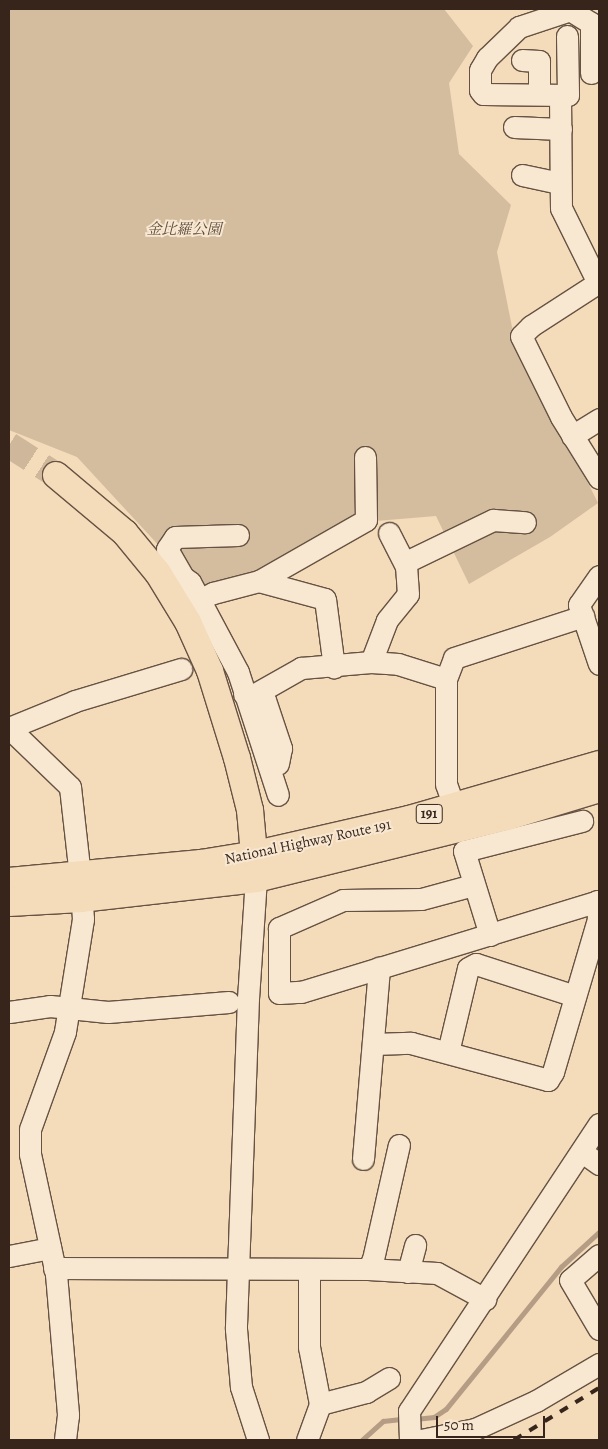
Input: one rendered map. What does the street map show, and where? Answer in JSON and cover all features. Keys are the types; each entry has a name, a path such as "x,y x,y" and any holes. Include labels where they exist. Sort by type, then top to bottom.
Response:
{"highway":[{"name":"National Highway Route 191","path":"256,867 323,842 599,765"},
{"name":"National Highway Route 191","path":"9,902 80,887 256,867 589,805"},
{"name":"National Highway Route 191","path":"9,882 80,887"}],"main road":[{"path":"56,475 125,533 158,573 188,622 206,663 229,732 250,810 256,867"}],"street":[{"path":"540,9 520,21 487,58 480,70 480,86 483,94 568,95 567,36"},
{"path":"520,21 573,10 590,23 591,72"},
{"path":"522,60 539,61 561,129 561,208 598,283 531,326 521,336 572,436 598,474"},
{"path":"514,127 561,129"},
{"path":"522,175 560,183"},
{"path":"572,436 599,419"},
{"path":"199,600 213,593 259,581 366,520 365,457"},
{"path":"405,565 493,520 525,522"},
{"path":"371,662 387,620 408,594 405,565 389,533"},
{"path":"229,732 255,727 264,727 278,764 280,779 277,792 255,727 251,694 199,600 168,549 175,537 238,535"},
{"path":"599,576 579,606 599,664"},
{"path":"259,581 325,599 334,667"},
{"path":"454,807 446,784 446,679 454,658 584,616"},
{"path":"371,662 372,638 379,618"},
{"path":"251,694 301,668 334,667 371,662 398,664 446,679"},
{"path":"65,1440 68,1414 54,1268 30,1154 30,1129 62,1049 83,919 70,787 9,728 84,698 181,669"},
{"path":"251,694 265,700 273,720 281,748 278,764"},
{"path":"490,935 464,852 589,805"},
{"path":"256,867 248,998 236,1310 241,1387 258,1440"},
{"path":"373,1044 411,1043 548,1080 553,1072 598,919 598,901 300,992 279,993 279,928 343,900 410,900 473,885"},
{"path":"448,1052 468,968 476,964 576,996"},
{"path":"363,1159 373,1044 371,970"},
{"path":"358,1068 367,985 371,970"},
{"path":"9,1012 69,1007 108,1012 229,1002"},
{"path":"412,1430 485,1299 591,1158 599,1124"},
{"path":"368,1269 373,1259 400,1145"},
{"path":"408,1272 415,1245"},
{"path":"9,1256 50,1248"},
{"path":"599,1255 570,1280 599,1329"},
{"path":"54,1268 368,1269 446,1276 485,1299"},
{"path":"307,1440 320,1404 309,1347 309,1269"},
{"path":"412,1430 475,1429 536,1401 599,1364"},
{"path":"320,1404 366,1392 389,1378"}],"green space":[{"name":"金比羅公園","path":"9,9 444,9 473,46 449,83 459,154 511,205 497,252 513,332 598,503 550,537 469,584 436,516 376,521 253,576 199,589 77,457 9,430"}],"waterway":[{"path":"415,1419 434,1417 446,1409 561,1267 599,1232"},
{"path":"362,1440 383,1421 403,1419"}],"tunnel":[{"path":"9,445 56,475"}],"railway":[{"path":"514,1440 599,1388"}]}
